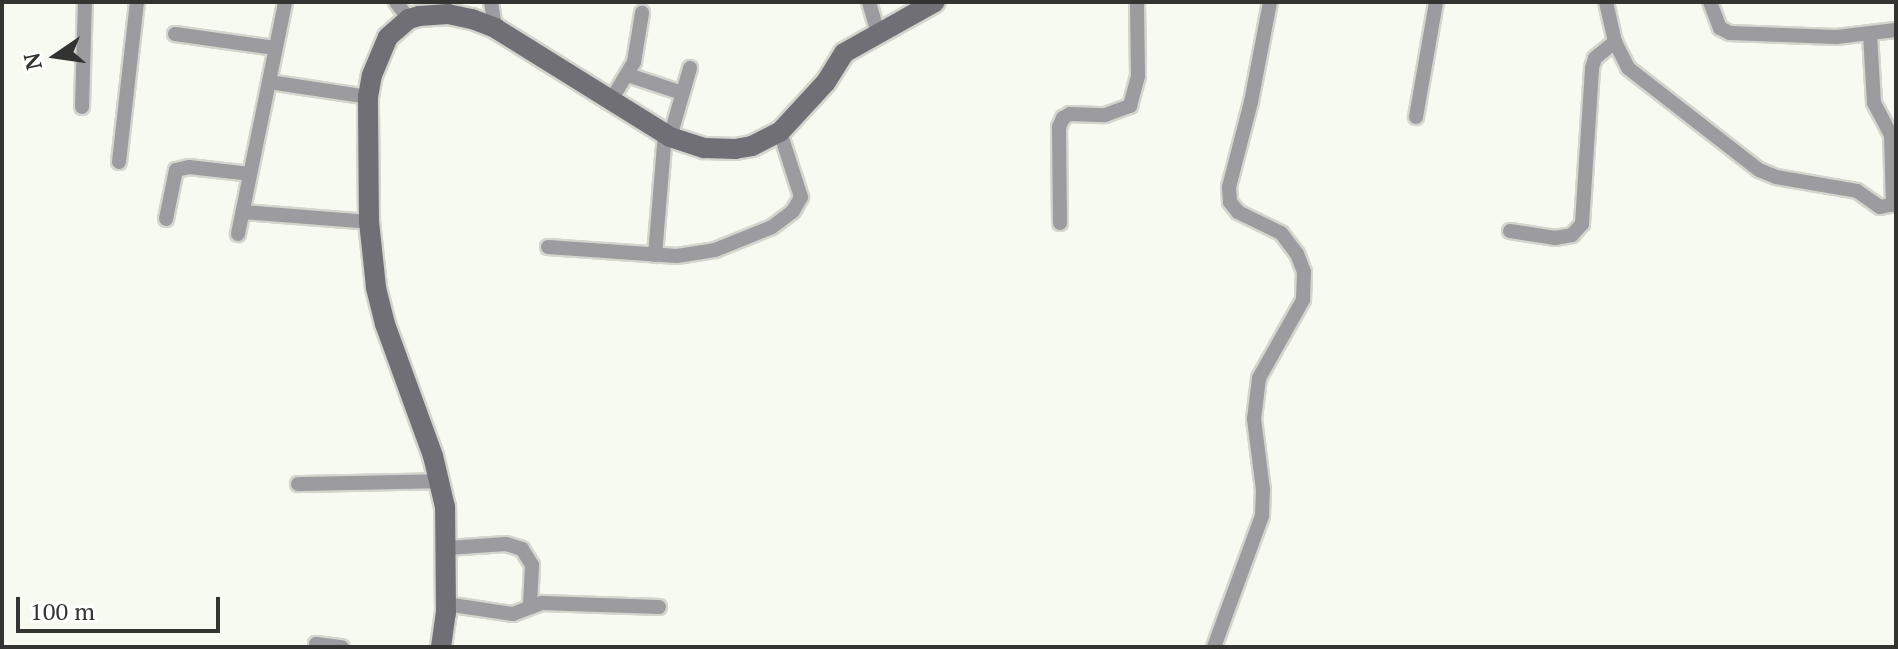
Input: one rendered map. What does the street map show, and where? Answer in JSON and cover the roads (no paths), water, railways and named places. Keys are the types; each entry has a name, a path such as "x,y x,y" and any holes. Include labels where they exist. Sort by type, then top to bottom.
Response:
{"street":[{"path":"82,107 85,2"},
{"path":"119,162 137,2"},
{"path":"238,234 285,2"},
{"path":"396,2 409,19"},
{"path":"491,2 495,28"},
{"path":"869,2 878,33"},
{"path":"441,647 447,548 440,481 385,324 376,287 369,222 368,97 372,75 388,37 409,19 448,14 495,28 667,136 704,148 735,149 752,146 780,132 826,82 844,53 935,2"},
{"path":"1060,223 1059,127 1070,114 1105,115 1130,106 1138,76 1137,2"},
{"path":"1214,647 1262,516 1263,490 1254,419 1259,378 1303,300 1304,272 1297,254 1281,233 1238,212 1230,202 1229,187 1251,102 1270,2"},
{"path":"1416,117 1436,2"},
{"path":"1606,2 1620,57 1643,82 1691,115 1759,170 1776,177 1857,191 1880,207 1895,204 1891,135 1874,103 1870,34"},
{"path":"1710,2 1720,28 1730,33 1836,37 1896,30"},
{"path":"610,102 628,75 637,52 642,13"},
{"path":"175,34 275,48"},
{"path":"1510,231 1555,238 1572,235 1582,224 1592,68 1600,52 1615,42"},
{"path":"655,255 667,136 690,68"},
{"path":"628,75 682,93"},
{"path":"269,82 368,97"},
{"path":"548,247 677,256 715,250 772,227 793,211 801,197 780,132"},
{"path":"166,219 176,170 189,167 250,174"},
{"path":"243,212 369,222"},
{"path":"298,484 440,481"},
{"path":"447,548 506,544 522,549 532,565 530,606"},
{"path":"446,604 513,614 542,603 659,607"},
{"path":"316,644 342,647"}]}
